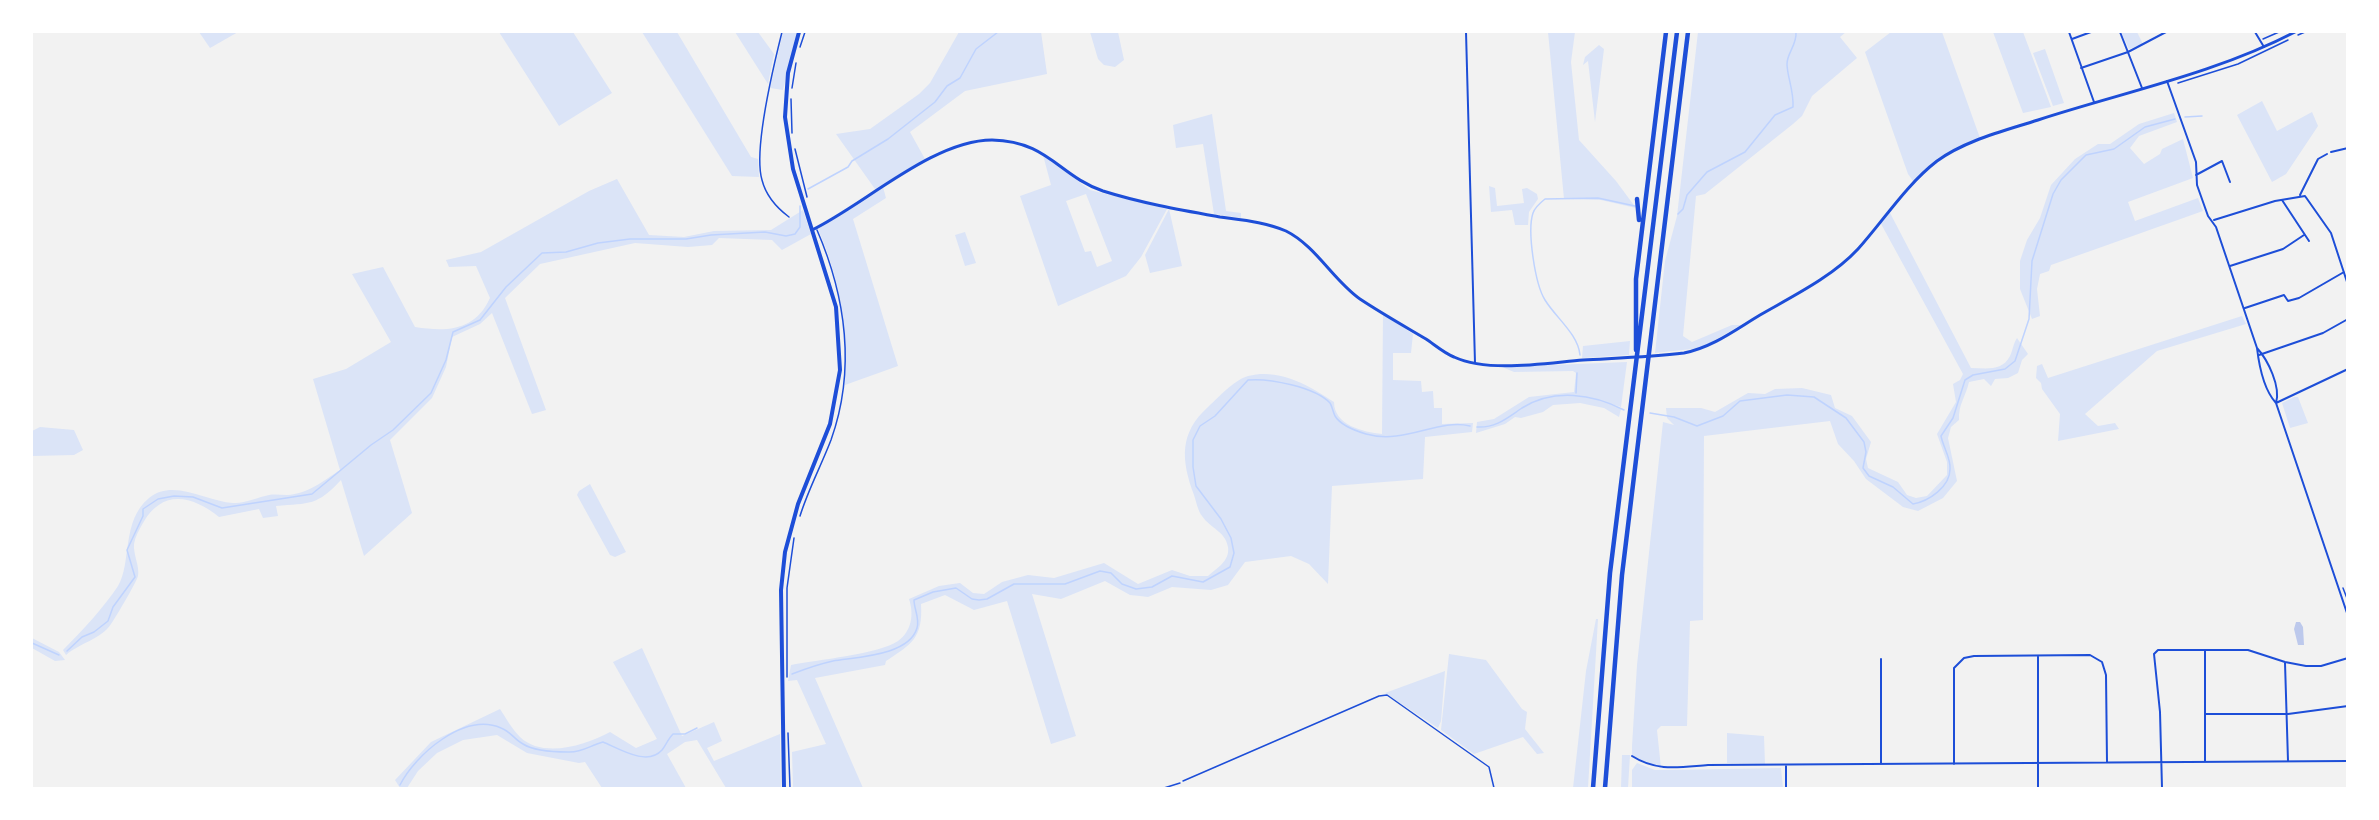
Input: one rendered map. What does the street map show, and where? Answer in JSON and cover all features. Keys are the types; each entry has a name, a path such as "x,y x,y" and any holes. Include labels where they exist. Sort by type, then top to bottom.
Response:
{"highway":[{"path":"1637,362 1635,306 1640,232 1666,32"},
{"path":"1593,789 1611,573 1677,32"},
{"path":"1605,789 1622,575 1688,32"},
{"path":"1637,200 1640,232"}],"main road":[{"path":"784,789 782,590 785,552 798,504 830,424 840,370 836,307 794,169 785,117 788,74 799,32"}],"street":[{"path":"1466,32 1475,363"},
{"path":"2069,32 2094,102"},
{"path":"2072,39 2091,32"},
{"path":"2120,32 2142,88"},
{"path":"2081,68 2128,52 2166,32"},
{"path":"2255,32 2265,49"},
{"path":"814,229 903,173 929,160 972,144 991,140 1014,143 1046,154 1076,177 1103,191 1169,208 1263,224 1285,231 1310,250 1337,280 1359,298 1455,358 1475,363 1509,365 1684,354 1709,346 1829,272 1856,251 1937,162 1959,148 2094,102 2265,49 2295,32"},
{"path":"2167,81 2196,162 2196,175 2208,216 2213,220 2230,266 2271,397 2276,403 2348,616"},
{"path":"2331,152 2348,148"},
{"path":"2300,195 2318,159 2327,154"},
{"path":"2196,175 2222,161 2230,182"},
{"path":"2213,220 2300,195 2309,199 2331,233 2348,285"},
{"path":"2282,200 2309,242"},
{"path":"2230,266 2283,249 2304,235"},
{"path":"2244,308 2283,295 2288,301 2299,298 2344,272"},
{"path":"2258,355 2323,333 2348,319"},
{"path":"2257,348 2262,354 2278,395 2276,403"},
{"path":"2276,403 2348,369"},
{"path":"2162,789 2155,652 2158,650 2250,650 2285,662 2321,666 2348,658"},
{"path":"2205,650 2205,762"},
{"path":"1954,764 1954,671 1958,661 1971,656 2090,656 2102,662 2106,675 2107,763"},
{"path":"2038,656 2038,789"},
{"path":"1881,659 1881,764"},
{"path":"2285,662 2288,762"},
{"path":"2206,714 2288,714 2348,706"},
{"path":"1632,756 1648,765 1667,768 1708,765 2348,761"},
{"path":"1786,765 1786,789"}],"lane":[{"path":"1164,789 1180,783"}],"path":[{"path":"782,32 768,96 760,164 761,180 769,196 789,217"},
{"path":"798,52 805,32"},
{"path":"2260,40 2279,32"},
{"path":"2265,49 2305,32"},
{"path":"793,140 791,93 796,62"},
{"path":"795,148 807,198"},
{"path":"798,522 838,417 846,361 840,301 814,229"},
{"path":"787,679 787,588 795,530"},
{"path":"1180,783 1379,696 1387,695 1489,767 1494,789"},
{"path":"787,728 790,789"}],"shaded area":[{"path":"199,32 238,32 210,48"},
{"path":"499,32 573,32 612,93 559,126"},
{"path":"642,32 677,32 751,157 758,159 759,177 732,176"},
{"path":"735,32 758,32 774,54 768,84"},
{"path":"783,32 797,32 783,90 770,88"},
{"path":"959,32 1041,32 1047,74 965,91 910,132 925,159 875,189 836,134 870,129 919,94 930,83"},
{"path":"1090,32 1118,32 1124,60 1115,67 1104,65 1098,59"},
{"path":"1548,32 1575,32 1571,62 1579,140 1616,181 1636,208 1601,200 1564,199"},
{"path":"1698,32 1846,32 1840,37 1857,58 1812,96 1802,116 1793,124 1705,194 1696,196 1683,336 1692,342 1732,325 1741,325 1701,348 1655,353 1665,261 1677,216"},
{"path":"1891,32 1942,32 1980,138 1938,158 1913,181 1908,174 1865,52"},
{"path":"1993,32 2023,32 2051,107 2023,113"},
{"path":"2121,32 2137,32 2143,44 2129,49"},
{"path":"1599,45 1604,49 1595,122 1588,61 1583,65 1585,57"},
{"path":"2045,49 2064,103 2053,106 2033,53"},
{"path":"2262,101 2277,131 2312,112 2318,126 2286,174 2272,182 2237,115"},
{"path":"2174,113 2177,122 2139,136 2130,148 2144,164 2160,154 2162,149 2183,139 2193,178 2128,202 2135,221 2198,198 2203,211 2051,265 2049,271 2040,274 2037,289 2040,316 2032,319 2020,289 2020,261 2027,240 2040,218 2051,185 2075,159 2098,144 2110,144 2139,124"},
{"path":"1212,114 1226,211 1241,213 1241,218 1214,214 1203,144 1176,148 1173,125"},
{"path":"1043,155 1090,190 1167,209 1141,257 1126,276 1058,306 1020,196 1051,185","holes":["1086,194 1112,261 1097,267 1091,251 1085,252 1066,201"]},
{"path":"617,179 649,235 684,237 714,231 771,230 803,210 811,234 782,250 772,240 719,238 712,245 688,247 635,243 540,264 505,298 546,410 532,414 492,313 480,324 452,337 446,367 432,398 390,440 412,513 364,556 341,480 319,499 312,502 276,506 278,516 263,518 259,509 219,517 188,500 168,500 151,512 137,534 134,548 138,576 114,620 102,633 66,655 63,650 93,618 118,586 125,566 134,518 149,498 159,492 169,490 191,493 223,502 242,502 269,495 302,492 340,470 313,379 346,369 391,342 352,274 383,267 415,327 449,329 459,327 476,317 490,298 476,266 449,267 446,260 481,252 589,191"},
{"path":"1489,186 1495,188 1497,206 1524,203 1522,189 1527,188 1537,194 1538,199 1529,212 1528,225 1515,225 1512,210 1491,212"},
{"path":"883,187 886,198 853,219 898,366 845,385 845,344 841,305 832,267 818,229"},
{"path":"1169,209 1182,266 1150,273 1145,255"},
{"path":"1889,211 1971,368 1993,368 2002,365 2010,356 2017,338 2028,354 2022,360 2018,373 2008,378 1995,379 1991,386 1984,379 1969,382 1961,405 1959,420 1951,427 1948,438 1957,481 1943,498 1918,511 1903,507 1866,479 1854,461 1838,444 1830,421 1704,436 1703,620 1690,621 1687,726 1661,726 1657,730 1661,768 1648,765 1632,756 1632,746 1637,665 1663,422 1674,425 1667,418 1666,408 1701,408 1715,412 1748,393 1765,394 1775,389 1802,388 1831,395 1835,408 1852,416 1871,442 1866,459 1868,468 1898,482 1907,495 1916,498 1927,496 1947,475 1947,462 1937,434 1956,402 1953,384 1960,380 1963,374 1880,222"},
{"path":"965,232 976,263 965,266 955,235"},
{"path":"1383,314 1413,334 1411,353 1393,353 1393,380 1421,381 1422,392 1433,391 1434,408 1442,408 1442,424 1473,423 1472,432 1425,437 1423,479 1332,486 1328,584 1309,564 1291,556 1245,562 1228,585 1211,590 1172,587 1148,597 1130,595 1105,581 1061,599 1032,594 1076,736 1051,744 1007,601 974,610 945,595 921,604 920,625 914,639 903,650 886,661 885,665 815,678 863,788 793,788 792,752 826,744 797,680 788,681 791,665 863,653 889,646 903,637 909,627 911,610 909,599 939,586 960,583 973,593 984,594 1002,582 1028,575 1054,578 1104,563 1138,584 1172,570 1190,576 1208,576 1225,560 1228,547 1224,537 1206,520 1197,506 1185,459 1187,437 1192,427 1208,407 1237,381 1248,376 1271,374 1304,384 1334,402 1339,416 1351,426 1382,434"},
{"path":"2242,316 2246,324 2157,351 2085,414 2098,426 2115,423 2119,429 2058,441 2060,414 2036,378 2037,366 2042,364 2048,378"},
{"path":"1630,341 1629,355 1582,358 1583,346"},
{"path":"1627,362 1621,407 1611,404 1621,409 1619,417 1604,408 1580,403 1553,405 1543,412 1521,418 1515,417 1505,424 1476,433 1477,422 1494,419 1529,397 1574,392 1576,373 1573,371 1514,372 1502,367"},
{"path":"2298,397 2308,423 2290,428 2282,403"},
{"path":"40,427 74,430 83,450 74,455 32,456 32,431"},
{"path":"590,484 626,552 615,557 610,555 577,495"},
{"path":"1596,619 1598,619 1588,788 1573,788 1586,671"},
{"path":"32,638 59,652 65,660 55,661 32,648"},
{"path":"642,648 682,736 714,722 722,741 707,748 714,761 780,734 781,788 726,788 697,740 685,742 667,754 686,788 602,788 585,762 579,763 527,753 497,735 463,740 437,753 418,771 407,788 400,788 395,780 431,742 500,709 520,737 529,744 540,747 565,748 610,732 636,748 657,739 613,662"},
{"path":"1449,654 1486,660 1522,709 1527,712 1525,729 1544,753 1537,754 1523,737 1474,754 1441,730"},
{"path":"1445,671 1441,721 1438,728 1385,693"},
{"path":"1727,733 1764,736 1765,764 1727,763"},
{"path":"1622,755 1630,755 1628,788 1621,788"},
{"path":"1637,763 1655,770 1781,768 1783,788 1632,788 1632,770"}],"building":[{"path":"2296,622 2300,622 2303,627 2304,645 2298,645 2294,629"}],"waterway":[{"path":"808,189 848,167 852,161 888,139 935,102 947,86 960,78 976,49 998,32"},
{"path":"1678,214 1683,209 1687,195 1707,172 1745,152 1775,115 1793,107 1787,64 1796,32"},
{"path":"2185,117 2202,116"},
{"path":"1650,413 1674,417 1697,426 1723,416 1740,401 1787,395 1814,397 1846,418 1864,442 1866,452 1863,468 1869,476 1893,487 1913,504 1926,500 1943,487 1949,476 1949,461 1941,436 1953,418 1965,380 1973,375 2005,369 2015,361 2029,319 2032,261 2053,194 2061,180 2086,155 2114,149 2145,127 2175,119"},
{"path":"1580,355 1571,333 1541,292 1535,270 1532,244 1533,213 1545,199 1598,198 1635,206"},
{"path":"67,651 82,637 94,632 108,621 113,607 135,577 127,550 143,516 143,509 158,499 174,496 193,497 222,508 312,494 371,445 393,430 431,393 446,360 453,332 480,320 506,287 542,253 566,252 598,243 630,239 686,239 765,232 786,236 795,234 800,227 800,206"},
{"path":"1576,393 1577,373"},
{"path":"792,674 828,662 880,654 904,644 917,628 914,600 933,592 956,588 972,599 987,599 1014,584 1065,584 1100,571 1111,573 1122,584 1136,589 1152,587 1172,576 1203,582 1230,567 1234,553 1231,538 1221,519 1196,486 1193,440 1200,426 1215,416 1248,380 1279,382 1314,392 1330,403 1335,416 1341,423 1366,434 1394,436 1446,425 1470,426"},
{"path":"1477,427 1496,424 1534,402 1560,396 1587,397 1624,410"},
{"path":"32,643 59,655"},
{"path":"400,785 417,761 442,739 472,726 487,725 501,728 523,744 539,750 573,752 603,742 641,757 656,755 673,734 685,734 697,728"}]}
